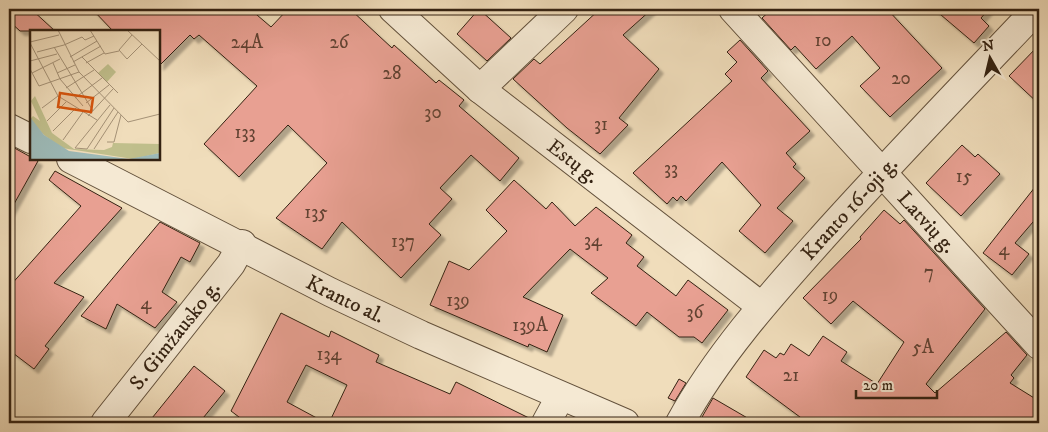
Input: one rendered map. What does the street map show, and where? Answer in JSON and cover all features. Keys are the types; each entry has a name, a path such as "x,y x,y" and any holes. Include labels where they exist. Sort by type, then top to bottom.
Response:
{"street":[{"name":"Estų g.","path":"393,9 480,89 761,306"},
{"path":"480,89 564,9"},
{"name":"Latvių g.","path":"733,9 1039,345"},
{"name":"Kranto 16-oji g.","path":"680,423 691,403 761,306 881,173 1037,9"},
{"path":"9,128 30,138"},
{"name":"Kranto al.","path":"73,160 242,244 330,292 560,397 625,423"},
{"name":"S. Gimžausko g.","path":"105,423 231,264 242,244"},
{"path":"546,423 560,397"}],"building":[{"path":"9,9 31,9 54,30 20,31 9,21"},
{"path":"92,9 250,9 271,27 288,9 350,9 392,48 394,45 436,83 439,80 464,100 459,106 519,158 500,181 471,155 440,188 452,199 429,224 441,235 401,278 342,222 322,249 276,218 327,163 288,125 239,177 204,144 257,86 199,35 194,39 190,35 160,65 160,30 112,30"},
{"path":"479,9 511,38 487,61 457,34"},
{"path":"600,9 652,9 623,35 659,69 619,118 628,125 600,154 567,128 513,79 534,59 540,64"},
{"path":"772,9 887,9 942,68 890,117 860,86 880,68 852,36 816,69 795,46 791,50 762,18"},
{"path":"934,9 989,9 981,18 989,26 974,43"},
{"path":"740,40 768,71 761,78 810,131 786,153 796,164 793,167 805,178 777,208 793,221 765,253 739,231 761,205 722,162 686,201 681,196 677,201 673,197 667,204 633,173 732,81 725,74 737,62 727,52"},
{"path":"1039,45 1039,104 1009,76"},
{"path":"9,145 30,157 30,160 38,161 9,213"},
{"path":"962,145 975,157 978,154 1000,174 961,216 926,183"},
{"path":"55,171 122,208 54,283 84,297 45,346 49,349 34,369 9,350 9,287 81,206 49,180"},
{"path":"514,180 546,209 552,202 575,226 596,207 632,235 626,243 644,257 637,266 676,296 688,280 728,310 702,343 694,337 679,337 647,312 636,326 591,293 608,278 570,249 523,297 563,315 547,352 529,344 528,347 430,305 449,261 469,270 507,231 486,210"},
{"path":"1039,182 1039,215 1015,243 1029,254 1012,275 983,253"},
{"path":"884,210 900,224 904,220 985,309 926,384 935,393 1006,332 1027,355 1011,375 1014,378 1010,383 1039,401 1039,423 808,423 746,377 764,350 776,358 780,353 784,355 791,344 809,356 823,336 847,352 841,361 877,384 904,342 853,301 831,324 803,298 861,239 860,237"},
{"path":"160,222 200,243 190,262 181,257 162,292 177,302 155,328 117,304 106,329 81,316"},
{"path":"281,313 329,337 331,331 379,355 376,362 450,394 456,382 531,419 530,423 329,423 347,385 306,365 287,402 326,423 247,423 231,411"},
{"path":"194,366 225,391 199,423 148,423"},
{"path":"679,379 686,383 675,401 668,398"},
{"path":"713,398 756,423 713,423 702,417"}]}
